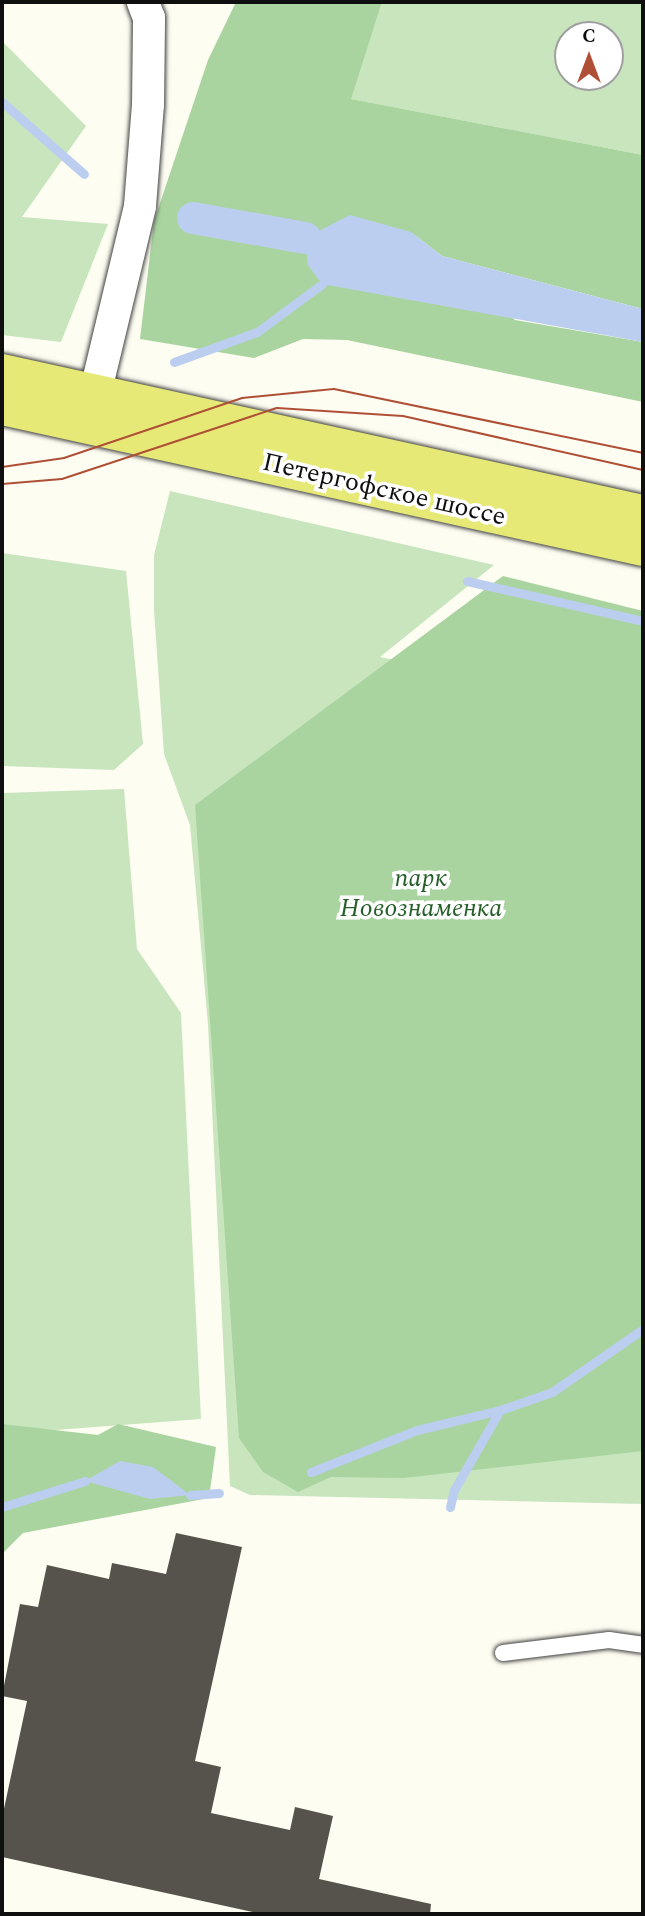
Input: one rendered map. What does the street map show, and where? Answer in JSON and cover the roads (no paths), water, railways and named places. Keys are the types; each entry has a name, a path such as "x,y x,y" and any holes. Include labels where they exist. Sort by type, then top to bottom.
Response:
{"main road":[{"name":"Петергофское шоссе","path":"2,373 643,513"},
{"name":"Петергофское шоссе","path":"2,406 643,547"}],"street":[{"path":"95,394 140,206 148,104 149,18 143,2"}],"lane":[{"path":"503,1653 609,1640 643,1645"}],"water":[{"path":"350,215 411,232 442,256 643,309 643,342 322,284 308,265 305,238"},
{"path":"120,1461 153,1467 190,1495 150,1499 85,1481"}],"waterway":[{"path":"2,102 84,174"},
{"path":"193,218 305,238"},
{"path":"174,362 257,332 322,284"},
{"path":"467,581 643,621"},
{"path":"450,1507 454,1490 500,1410 552,1392 643,1329"},
{"path":"311,1472 417,1430 500,1410"},
{"path":"2,1507 85,1481"},
{"path":"190,1495 219,1493"}],"tram line":[{"path":"2,467 64,458 242,398 334,389 643,453"},
{"path":"2,484 62,479 277,408 403,416 643,470"}],"park label":[{"name":"парк Новознаменка","path":"421,894"}]}
